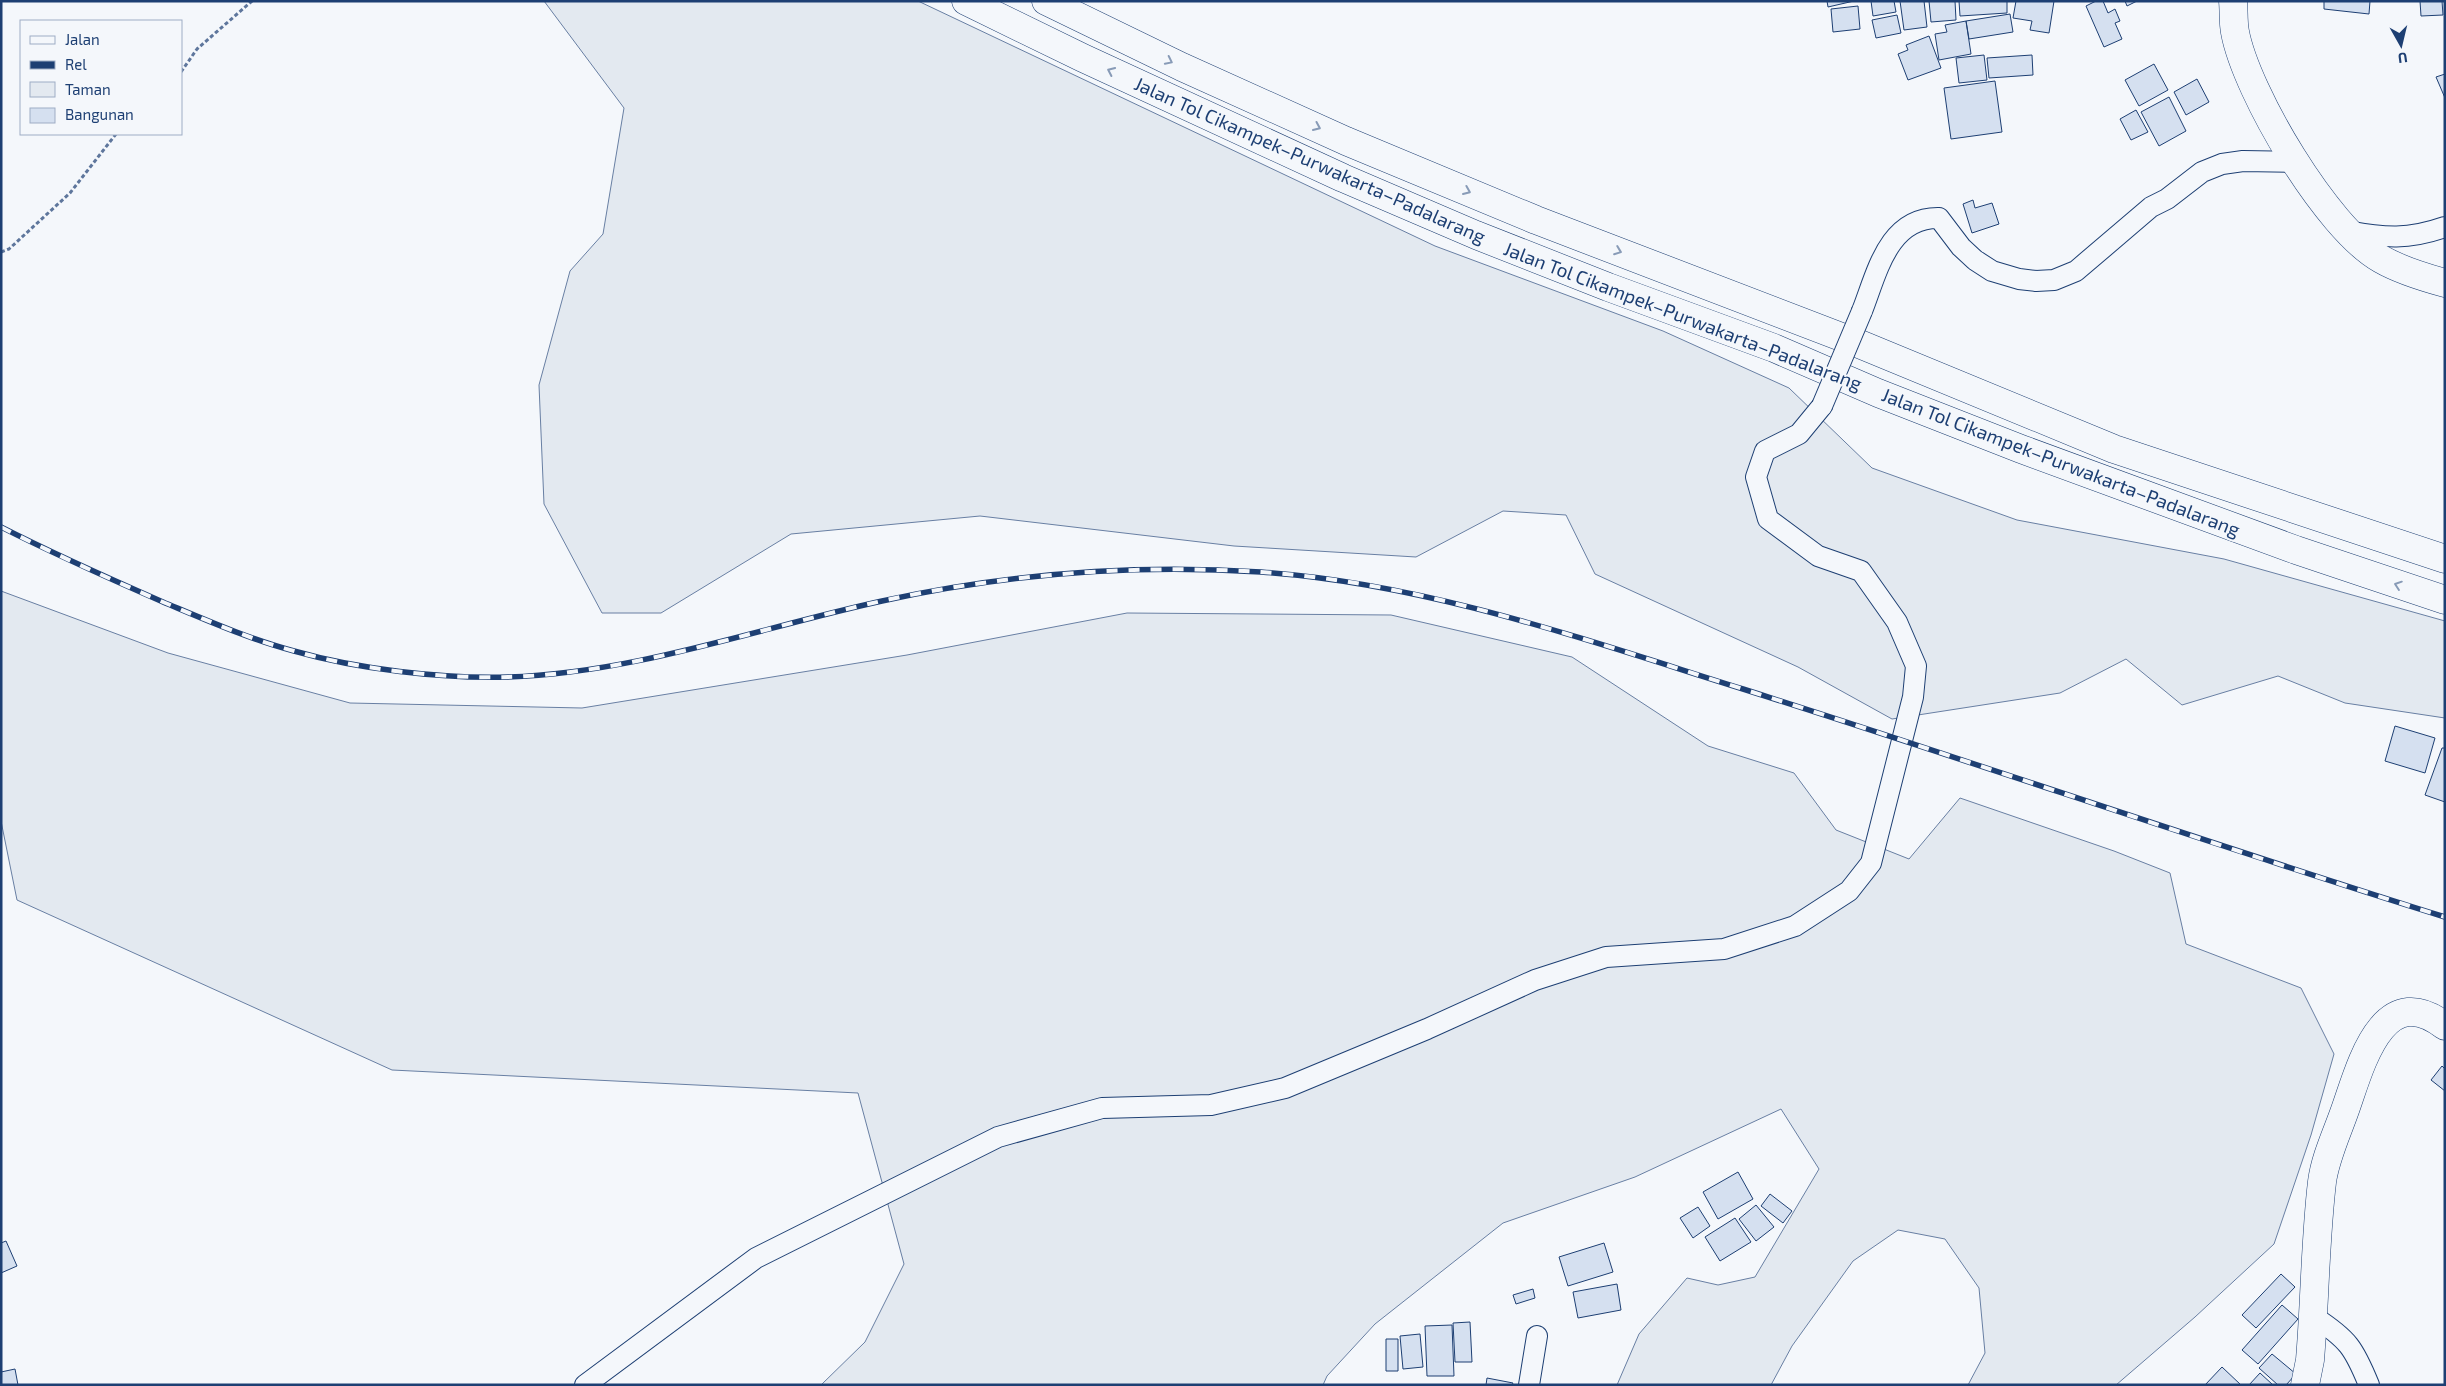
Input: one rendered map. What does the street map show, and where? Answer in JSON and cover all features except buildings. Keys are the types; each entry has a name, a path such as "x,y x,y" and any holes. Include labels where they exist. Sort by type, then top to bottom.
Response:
{"main road":[{"name":"Jalan Tol Cikampek–Purwakarta–Padalarang","path":"966,1 1083,58 1343,178 1476,235 1608,288 1774,348 1878,393 2021,448 2296,550 2445,600"},
{"name":"Jalan Tol Cikampek–Purwakarta–Padalarang","path":"1046,1 1182,67 1328,132 1536,220 1857,343 2114,449 2445,559"},
{"path":"2233,1 2234,31 2258,95 2276,132 2328,209 2347,231 2380,258 2445,283"},
{"path":"2305,1385 2310,1360 2314,1317 2322,1180 2369,1045 2383,1025 2405,1012 2428,1015 2445,1026"}],"street":[{"path":"585,1385 756,1258 998,1137 1102,1108 1211,1105 1285,1088 1428,1029 1535,980 1606,958 1724,948 1796,926 1849,891 1871,863 1913,697 1916,666 1897,622 1861,571 1818,556 1768,519 1756,477 1765,451 1799,434 1822,406 1884,254 1895,236 1907,226 1939,218 1960,247 1992,271 2020,279 2036,281 2054,280 2076,271 2151,207 2167,199 2202,172 2222,164 2297,162"},
{"path":"2347,231 2388,238 2420,236 2445,227"},
{"path":"2314,1317 2345,1340 2356,1354 2370,1385"},
{"path":"1529,1385 1537,1336"}],"path":[{"path":"182,71 197,49 252,1"},
{"path":"1,252 9,249 70,193 115,135"}],"green space":[{"path":"544,1 918,1 1435,246 1663,331 1789,388 1872,468 2017,520 2224,559 2445,621 2445,718 2345,703 2278,676 2182,705 2126,659 2060,693 1892,719 1798,667 1595,574 1566,515 1503,511 1416,557 1234,546 980,516 791,534 661,613 602,613 544,504 539,385 570,271 603,234 624,108"},
{"path":"1,591 168,653 350,703 582,708 907,655 1127,613 1391,615 1572,657 1708,746 1794,773 1836,830 1909,859 1960,798 2114,851 2170,873 2186,944 2301,988 2334,1054 2311,1135 2274,1244 2195,1317 2116,1385 1968,1385 1985,1353 1979,1288 1945,1239 1898,1230 1853,1261 1792,1346 1771,1385 1617,1385 1639,1334 1687,1278 1718,1285 1755,1277 1819,1169 1781,1109 1635,1177 1503,1223 1375,1324 1327,1376 1323,1385 821,1385 865,1342 904,1264 858,1093 392,1070 17,900 1,821"}],"railway":[{"path":"1,527 142,593 261,641 294,651 372,668 456,676 508,677 556,674 603,667 696,648 882,601 975,584 1023,578 1070,573 1166,569 1261,572 1323,578 1445,601 1565,633 1831,717 2445,917"}]}
